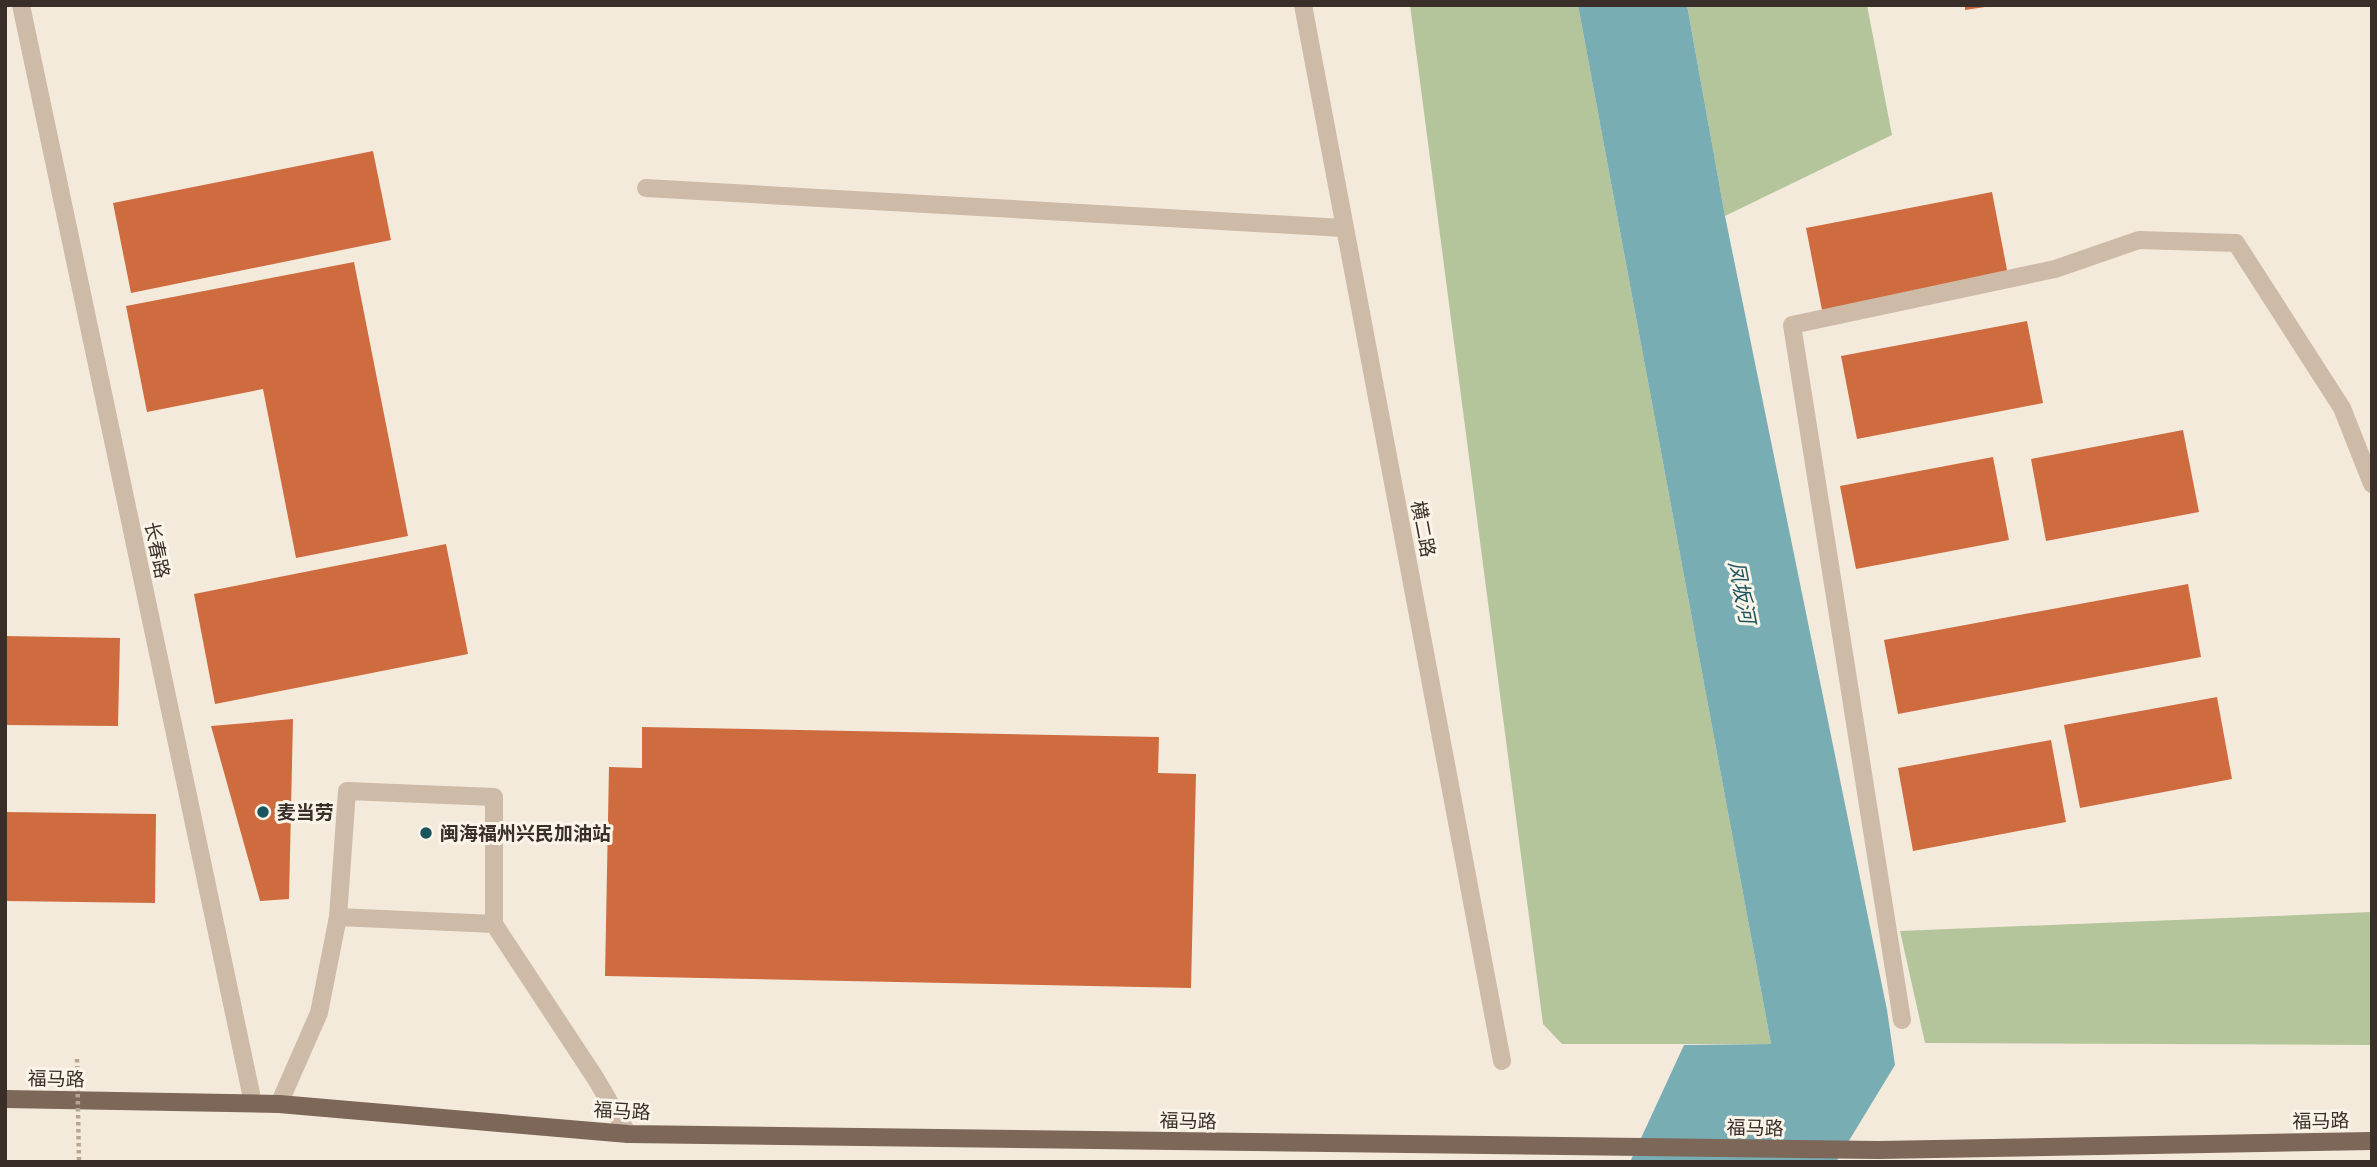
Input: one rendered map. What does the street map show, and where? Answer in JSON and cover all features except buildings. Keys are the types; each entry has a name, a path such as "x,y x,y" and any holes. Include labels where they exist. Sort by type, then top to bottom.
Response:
{"main road":[{"name":"福马路","path":"5,1099 279,1104 628,1134 1878,1150 2372,1141"}],"street":[{"name":"长春路","path":"21,5 253,1104"},
{"name":"横二路","path":"1303,5 1343,228 1450,773 1502,1061"},
{"path":"646,188 1343,228"},
{"path":"1902,1020 1792,325 2055,269 2139,240 2236,243 2342,408 2372,484"},
{"path":"279,1104 319,1013 338,917 348,790 494,797 494,924 596,1079 628,1134"},
{"path":"338,917 494,924"}],"path":[{"path":"77,1059 79,1162"}],"green space":[{"path":"1410,5 1578,5 1771,1044 1562,1044 1543,1024"},
{"path":"1687,5 1867,5 1892,135 1725,216"},
{"path":"2372,912 2372,1045 1925,1043 1900,931"}],"water":[{"name":"凤坂河","path":"1578,5 1687,5 1725,216 1887,1010 1895,1065 1836,1162 1630,1162 1684,1045 1771,1044"}],"place":[{"name":"麦当劳","path":"263,812"},
{"name":"闽海福州兴民加油站","path":"426,833"}]}
